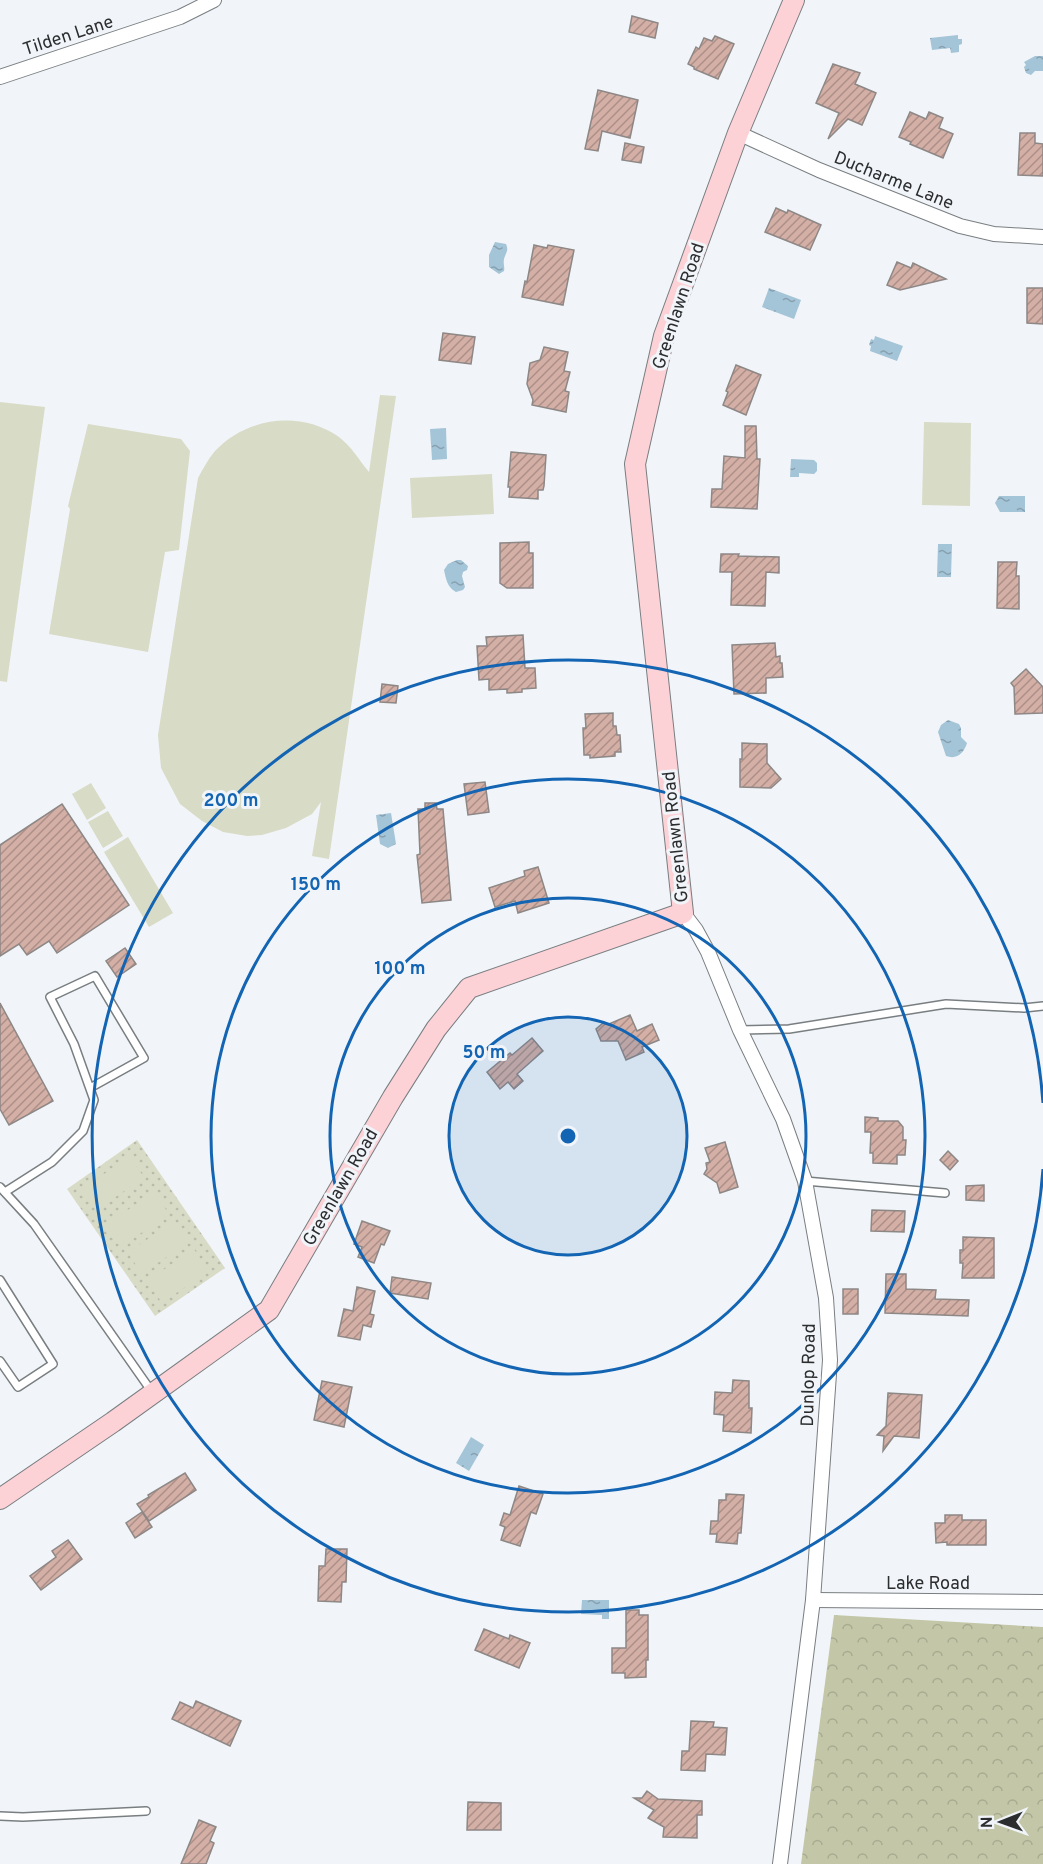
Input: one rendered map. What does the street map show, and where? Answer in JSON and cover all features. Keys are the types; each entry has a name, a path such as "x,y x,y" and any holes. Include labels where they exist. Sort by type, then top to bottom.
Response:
{"main road":[{"name":"Greenlawn Road","path":"0,1499 269,1310 393,1097 436,1029 468,988 683,913 635,464 664,336 738,133 794,0"}],"street":[{"name":"Tilden Lane","path":"0,77 180,17 214,0"},
{"name":"Ducharme Lane","path":"738,133 819,170 960,226 994,234 1043,237"},
{"name":"Dunlop Road","path":"683,913 708,952 740,1030 783,1119 805,1181 826,1298 830,1360 813,1600 780,1864"},
{"name":"Lake Road","path":"813,1600 1043,1602"}],"lane":[{"path":"90,1088 144,1058 95,976 50,997 74,1044 94,1100 83,1131 52,1162 2,1190 34,1224 153,1393"},
{"path":"740,1030 789,1029 946,1004 1024,1008 1043,1006"},
{"path":"805,1181 945,1193"},
{"path":"0,1280 53,1364 18,1387 0,1360"},
{"path":"0,1816 146,1811"}],"green space":[{"path":"380,395 396,396 329,859 312,856 321,802 312,814 286,828 262,835 247,836 223,832 202,821 180,804 161,768 158,735 198,478 208,461 215,451 243,431 275,421 292,421 324,428 339,437 352,449 369,472"},
{"path":"0,402 45,407 7,682 0,681"},
{"path":"924,422 971,423 970,506 922,505"},
{"path":"88,424 181,439 190,451 179,550 165,552 148,652 49,634 70,509 68,506"},
{"path":"492,474 494,514 412,518 410,478"},
{"path":"91,783 106,808 87,820 72,794"},
{"path":"108,811 123,836 103,848 88,822"},
{"path":"128,837 173,913 149,927 104,852"},
{"path":"137,1140 225,1268 155,1316 67,1189"},
{"path":"129,1156 144,1177 97,1210 83,1189"},
{"path":"154,1192 169,1214 122,1246 107,1224"},
{"path":"173,1221 188,1242 142,1274 128,1253"},
{"path":"194,1249 208,1271 162,1303 147,1281"},
{"path":"834,1615 1043,1627 1043,1864 801,1864"}],"water":[{"path":"958,35 958,39 962,39 959,52 951,53 950,48 932,50 930,38"},
{"path":"1035,56 1043,56 1043,71 1035,71 1031,75 1026,73 1024,62"},
{"path":"495,242 506,244 507,248 504,271 499,274 489,267 489,255"},
{"path":"769,288 801,300 794,319 762,307"},
{"path":"875,336 903,346 897,361 870,351 871,339 874,340"},
{"path":"446,428 447,459 432,460 430,429"},
{"path":"791,459 814,460 817,463 817,471 814,474 799,473 799,477 790,477"},
{"path":"999,496 1025,496 1025,512 1000,512 995,503"},
{"path":"938,544 952,544 951,577 937,577"},
{"path":"461,560 468,566 462,576 465,587 456,592 446,580 444,570 448,564"},
{"path":"948,720 959,724 961,737 967,743 962,753 954,757 946,756 938,732 941,725"},
{"path":"391,813 396,844 388,848 380,844 376,815"},
{"path":"471,1437 484,1445 469,1471 456,1463"},
{"path":"582,1600 609,1600 609,1619 602,1619 602,1615 581,1614"}],"building":[{"path":"632,16 658,23 655,38 629,32"},
{"path":"715,36 734,44 718,79 688,64 696,47 699,49 704,38 712,41"},
{"path":"833,64 860,73 855,84 876,93 862,125 848,119 828,139 839,113 816,103"},
{"path":"598,90 638,100 630,138 602,131 598,151 585,149"},
{"path":"910,112 926,119 929,112 943,118 939,128 953,134 943,158 899,137"},
{"path":"1020,133 1035,133 1035,143 1043,144 1043,176 1018,175"},
{"path":"625,143 644,147 641,163 622,160"},
{"path":"776,208 787,213 788,210 821,225 810,250 765,232"},
{"path":"534,245 574,250 563,305 522,297"},
{"path":"897,262 911,268 913,263 946,279 900,290 887,285"},
{"path":"1027,288 1043,288 1043,324 1027,323"},
{"path":"443,333 475,337 471,364 439,360"},
{"path":"544,347 568,352 564,371 570,372 565,391 569,392 566,412 532,405 533,400 527,384 530,363 540,360"},
{"path":"736,365 761,375 746,415 723,405"},
{"path":"745,426 756,426 757,459 760,459 757,509 711,507 712,489 722,489 724,456 745,458"},
{"path":"511,452 546,455 544,486 543,490 538,490 538,499 509,497"},
{"path":"529,542 529,553 533,553 533,588 507,588 500,583 500,543"},
{"path":"721,554 779,557 779,573 766,572 765,606 731,605 732,572 720,572"},
{"path":"998,562 1017,562 1019,609 997,608"},
{"path":"523,635 525,668 535,668 536,688 507,693 507,689 489,690 489,679 479,680 477,646 487,646 486,637"},
{"path":"775,643 776,657 780,656 780,663 782,663 783,677 766,678 766,693 734,694 732,645"},
{"path":"1026,669 1043,687 1043,713 1015,714 1014,687 1011,683"},
{"path":"382,684 398,686 396,703 380,702"},
{"path":"613,713 613,726 616,726 617,735 620,735 621,752 615,752 615,756 590,758 590,755 584,755 585,714"},
{"path":"742,743 767,744 767,763 781,779 771,788 740,787"},
{"path":"485,782 489,812 468,815 464,784"},
{"path":"425,803 436,803 437,809 443,809 451,900 422,903 417,855 420,854 418,809 425,809"},
{"path":"62,804 129,905 57,953 49,941 27,955 19,944 0,956 0,845"},
{"path":"538,867 549,903 518,913 515,901 495,907 489,888 525,876 524,871"},
{"path":"125,948 136,964 117,977 106,961"},
{"path":"0,1003 53,1101 9,1125 0,1109"},
{"path":"630,1015 637,1031 652,1024 659,1040 642,1047 644,1052 626,1060 618,1041 601,1041 596,1029 603,1023 609,1024"},
{"path":"532,1038 543,1051 517,1074 523,1081 514,1089 508,1082 500,1089 487,1072"},
{"path":"865,1117 878,1118 878,1121 898,1121 903,1127 903,1140 906,1140 905,1155 897,1155 897,1164 873,1163 873,1153 870,1153 871,1132 865,1132"},
{"path":"725,1142 738,1187 720,1193 717,1183 704,1174 707,1169 706,1163 710,1162 705,1148"},
{"path":"948,1151 958,1161 950,1170 940,1160"},
{"path":"984,1185 984,1201 966,1200 966,1186"},
{"path":"872,1210 905,1211 904,1232 871,1231"},
{"path":"362,1221 390,1231 384,1245 381,1244 374,1263 358,1257 362,1247 354,1244"},
{"path":"963,1237 994,1238 994,1278 962,1278 963,1263 960,1263 960,1250 963,1250"},
{"path":"886,1274 906,1274 906,1289 936,1290 935,1299 969,1300 968,1316 885,1313"},
{"path":"392,1277 431,1283 428,1299 390,1293"},
{"path":"357,1287 375,1291 370,1314 374,1315 371,1327 363,1325 360,1340 338,1336 344,1309 353,1311"},
{"path":"843,1289 858,1289 858,1314 843,1314"},
{"path":"733,1380 749,1381 749,1408 752,1408 751,1433 723,1431 724,1415 714,1414 715,1392 732,1393"},
{"path":"322,1381 352,1387 344,1427 314,1420"},
{"path":"888,1393 922,1395 919,1438 894,1436 883,1451 884,1436 877,1435 886,1426"},
{"path":"185,1473 196,1490 149,1521 137,1504"},
{"path":"519,1486 543,1494 536,1514 531,1512 520,1546 501,1540 505,1527 500,1525 504,1513 510,1515"},
{"path":"726,1494 744,1495 741,1533 738,1533 737,1544 716,1542 717,1534 710,1534 711,1521 718,1521 719,1500 726,1500"},
{"path":"142,1512 152,1527 135,1538 126,1523"},
{"path":"945,1515 962,1515 962,1520 986,1520 986,1545 936,1543 935,1523 945,1523"},
{"path":"68,1540 82,1559 41,1590 30,1576 56,1557 52,1551"},
{"path":"326,1549 347,1549 346,1582 342,1582 341,1602 318,1601 319,1566 325,1566"},
{"path":"626,1610 639,1610 639,1615 648,1615 646,1677 625,1678 625,1673 612,1673 612,1648 626,1648"},
{"path":"484,1629 509,1639 510,1635 530,1643 519,1668 475,1650"},
{"path":"196,1701 241,1721 230,1746 172,1719 180,1702 193,1708"},
{"path":"691,1721 714,1722 713,1727 727,1728 725,1755 706,1754 705,1771 681,1770 682,1751 689,1751"},
{"path":"647,1791 658,1799 702,1801 702,1815 697,1815 697,1838 663,1837 664,1827 648,1818 654,1810 634,1798 642,1798"},
{"path":"468,1802 501,1803 501,1830 467,1830"},
{"path":"199,1820 216,1827 210,1841 214,1843 206,1864 181,1864"}]}
